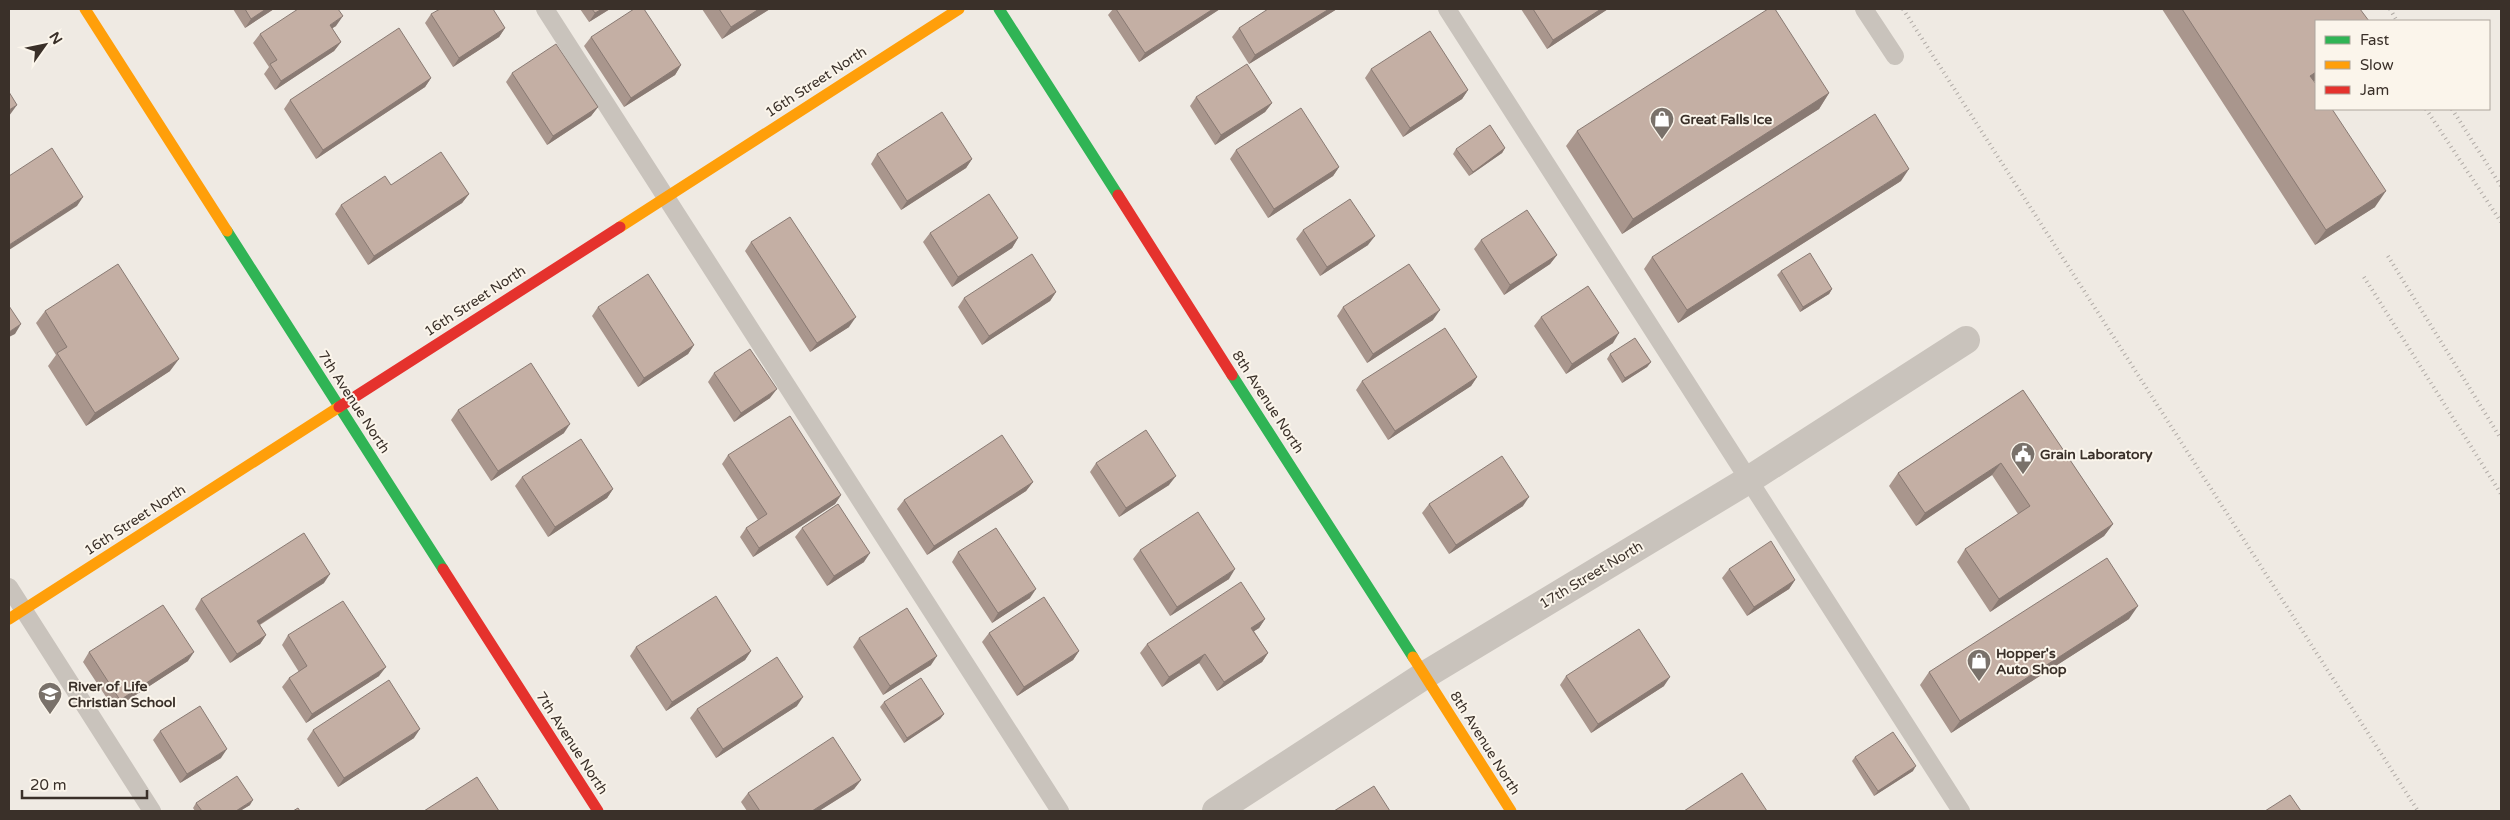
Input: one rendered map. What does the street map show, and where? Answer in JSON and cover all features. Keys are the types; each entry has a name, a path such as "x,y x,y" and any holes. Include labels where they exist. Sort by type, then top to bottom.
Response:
{"street":[{"name":"7th Avenue North","path":"85,9 598,811"},
{"name":"16th Street North","path":"9,620 959,9"},
{"name":"8th Avenue North","path":"999,9 1511,811"},
{"name":"17th Street North","path":"1216,811 1424,675 1750,479 1966,340"}],"lane":[{"path":"545,9 1060,811"},
{"path":"1448,9 1961,811"},
{"path":"1864,9 1895,56"},
{"path":"9,586 152,811"}],"building":[{"path":"245,9 266,9 251,19"},
{"path":"298,9 338,9 343,16 330,25 341,42 281,81 270,64 277,60 260,34"},
{"path":"440,9 493,9 505,28 459,58 431,14"},
{"path":"592,9 602,9 595,13"},
{"path":"634,9 644,9 681,65 631,98 591,37"},
{"path":"719,9 759,9 731,27"},
{"path":"1116,9 1213,9 1145,53"},
{"path":"1268,9 1329,9 1255,55 1239,28"},
{"path":"1533,9 1601,9 1553,40"},
{"path":"1768,9 1775,9 1829,93 1633,219 1577,131"},
{"path":"2182,9 2360,9 2368,20 2315,20 2315,73 2310,76 2315,83 2315,110 2333,110 2386,191 2326,230"},
{"path":"399,28 431,78 323,150 290,100"},
{"path":"1430,31 1468,90 1410,128 1371,69"},
{"path":"556,44 598,107 553,136 512,73"},
{"path":"1247,64 1272,103 1221,135 1196,97"},
{"path":"9,92 17,105 9,110"},
{"path":"1301,108 1339,167 1274,209 1236,150"},
{"path":"942,112 972,159 907,201 877,154"},
{"path":"1875,114 1909,169 1687,310 1652,257"},
{"path":"1490,125 1505,148 1473,172 1456,149"},
{"path":"52,148 83,197 9,245 9,176"},
{"path":"441,152 469,194 374,256 341,205 385,176 391,185"},
{"path":"989,194 1018,238 958,277 930,233"},
{"path":"1350,199 1375,236 1327,267 1303,230"},
{"path":"1527,210 1557,255 1510,285 1481,240"},
{"path":"790,217 856,317 817,343 751,242"},
{"path":"1810,253 1832,289 1803,307 1781,271"},
{"path":"1032,254 1056,292 989,336 964,298"},
{"path":"118,264 179,359 95,413 57,353 67,347 45,311"},
{"path":"1409,264 1440,310 1373,354 1343,307"},
{"path":"648,274 694,345 644,378 598,307"},
{"path":"1588,286 1619,333 1572,364 1541,317"},
{"path":"9,306 21,324 9,332"},
{"path":"1445,328 1477,377 1395,431 1362,381"},
{"path":"1635,338 1651,362 1625,378 1610,354"},
{"path":"750,349 777,389 741,413 714,373"},
{"path":"531,363 570,424 498,471 458,410"},
{"path":"2023,390 2113,524 1999,599 1965,549 2030,506 2001,463 1925,513 1898,473"},
{"path":"790,416 841,495 759,548 746,528 767,514 728,455"},
{"path":"1146,430 1176,476 1126,508 1096,463"},
{"path":"1002,435 1033,482 934,546 904,500"},
{"path":"581,439 613,489 555,527 522,477"},
{"path":"1502,456 1529,497 1456,545 1429,504"},
{"path":"838,504 870,553 834,576 802,528"},
{"path":"1198,512 1235,569 1177,607 1140,550"},
{"path":"996,528 1036,589 998,613 958,552"},
{"path":"304,533 330,574 257,621 266,635 237,654 201,599"},
{"path":"1771,541 1795,580 1754,607 1729,569"},
{"path":"2107,558 2138,606 1960,721 1929,672"},
{"path":"1241,582 1265,619 1251,628 1268,653 1224,682 1205,654 1169,677 1147,644"},
{"path":"716,596 751,651 672,702 636,647"},
{"path":"1044,597 1079,651 1024,687 989,633"},
{"path":"343,601 386,667 312,714 289,678 307,666 288,635"},
{"path":"163,605 194,652 120,700 89,652"},
{"path":"907,608 937,656 890,686 859,638"},
{"path":"1639,629 1670,677 1598,724 1566,676"},
{"path":"777,657 803,697 723,749 697,709"},
{"path":"921,678 944,714 907,738 884,702"},
{"path":"389,680 420,729 344,778 313,730"},
{"path":"200,706 227,749 187,774 160,731"},
{"path":"1893,732 1916,766 1878,791 1855,757"},
{"path":"833,737 861,780 812,811 760,811 748,793"},
{"path":"1742,773 1767,811 1684,811"},
{"path":"237,776 253,800 236,811 202,811 196,803"},
{"path":"477,777 499,811 424,811"},
{"path":"1374,786 1390,811 1334,811"},
{"path":"2290,795 2301,811 2265,811"}],"railway":[{"path":"1903,9 2418,811"},
{"path":"2390,9 2396,20"},
{"path":"2427,110 2501,222"},
{"path":"2453,110 2501,186"},
{"path":"2388,256 2501,439"},
{"path":"2364,277 2501,494"}],"traffic: fast":[{"path":"999,9 1118,195"},
{"path":"227,231 443,569"},
{"path":"1232,375 1413,657"}],"traffic: slow":[{"path":"85,9 227,231"},
{"path":"620,227 959,9"},
{"path":"9,619 339,407"},
{"path":"1413,657 1511,811"}],"traffic: jam":[{"path":"1118,195 1232,375"},
{"path":"339,407 620,227"},
{"path":"443,569 598,811"}],"place":[{"name":"Great Falls Ice","path":"1662,140"},
{"name":"Grain Laboratory","path":"2023,475"},
{"name":"Hopper's Auto Shop","path":"1979,682"},
{"name":"River of Life Christian School","path":"50,715"}]}
